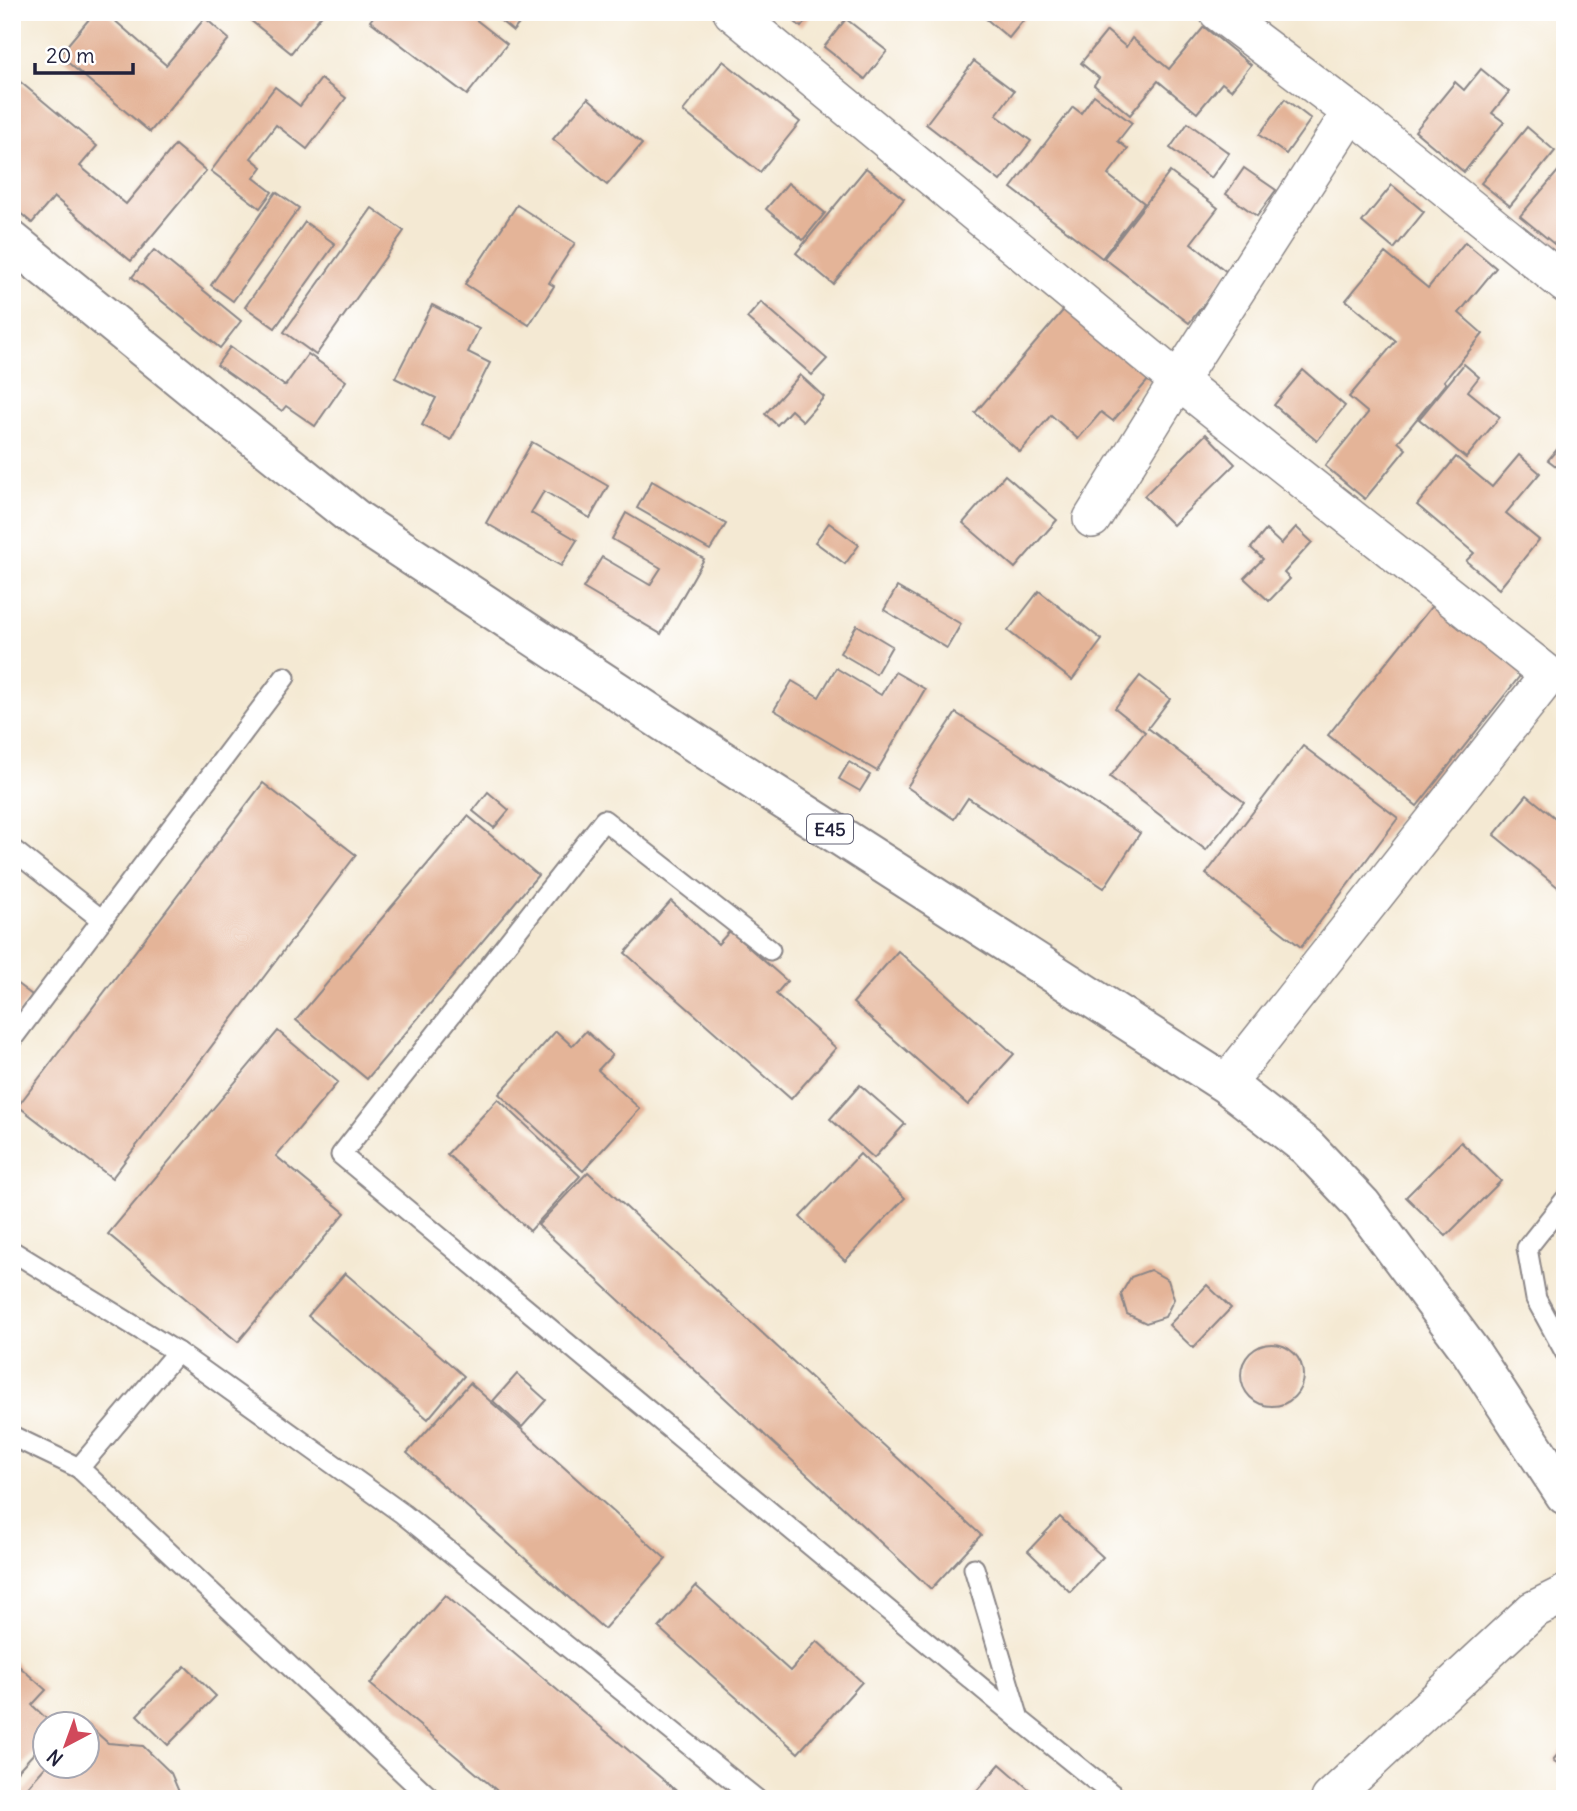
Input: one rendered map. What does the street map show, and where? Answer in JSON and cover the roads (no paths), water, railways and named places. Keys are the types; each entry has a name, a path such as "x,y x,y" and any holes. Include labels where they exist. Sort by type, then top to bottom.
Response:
{"highway":[{"name":"E45","path":"12,241 357,520 728,764 1226,1084 1307,1147 1362,1205 1471,1352 1565,1495"}],"street":[{"path":"732,12 1178,381 1557,665 1226,1084"},
{"path":"1218,12 1351,113 1565,284"},
{"path":"1092,519 1351,113"},
{"path":"1330,1799 1533,1610 1565,1594"}],"lane":[{"path":"12,1039 285,677"},
{"path":"771,950 604,820 341,1154 1118,1799"},
{"path":"12,849 102,920"},
{"path":"1565,1200 1527,1248 1536,1299 1565,1352"},
{"path":"12,1251 177,1352 403,1514 755,1799"},
{"path":"79,1468 177,1352"},
{"path":"12,1436 79,1468 431,1799"},
{"path":"974,1567 1019,1719"}]}
